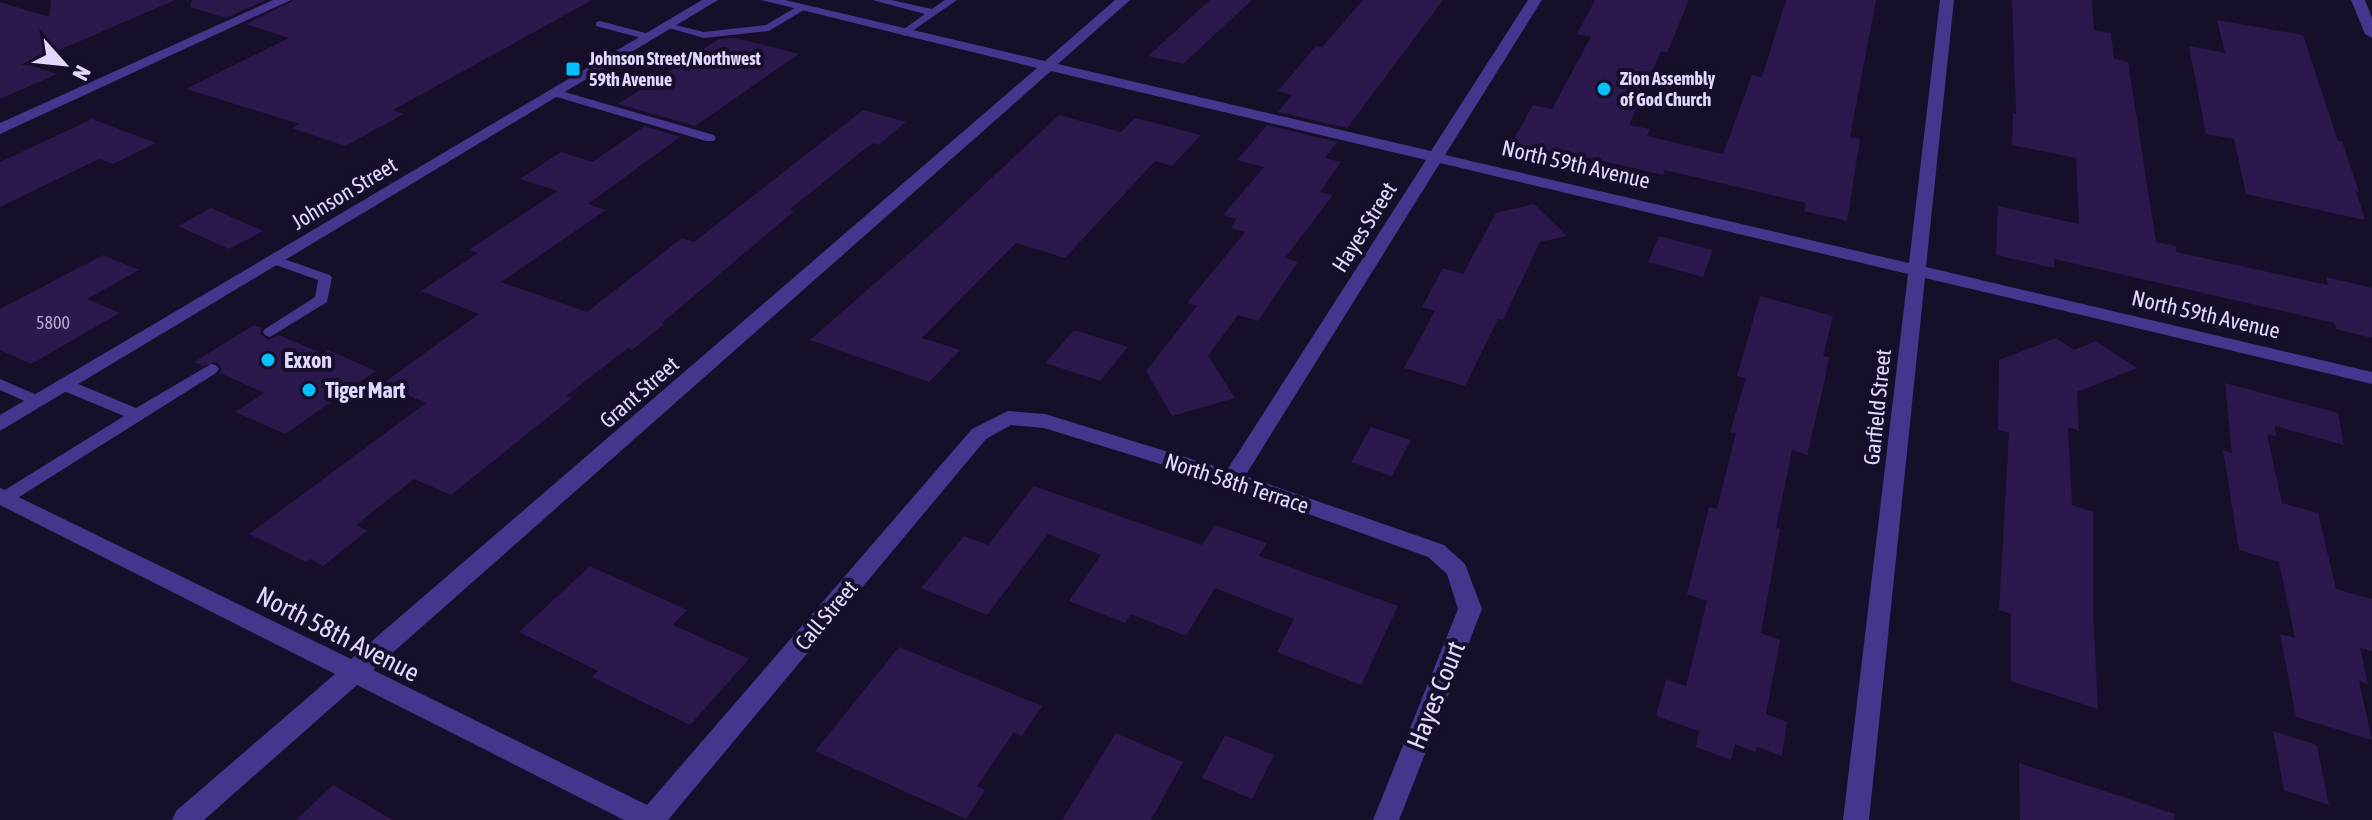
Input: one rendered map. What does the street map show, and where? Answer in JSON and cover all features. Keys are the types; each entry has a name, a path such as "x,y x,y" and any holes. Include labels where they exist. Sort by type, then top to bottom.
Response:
{"street":[{"path":"0,129 284,0"},
{"name":"Johnson Street","path":"0,424 711,0"},
{"name":"North 59th Avenue","path":"768,0 2372,378"},
{"name":"Grant Street","path":"185,820 1123,0"},
{"name":"Hayes Street","path":"1232,479 1535,0"},
{"name":"Garfield Street","path":"1856,820 1947,0"},
{"path":"2358,0 2372,34"},
{"name":"North 58th Terrace","path":"1008,418 1045,421 1232,479 1436,551 1457,570"},
{"name":"Call Street","path":"651,820 979,434 1008,418"},
{"name":"North 58th Avenue","path":"2,497 651,820"},
{"name":"Hayes Court","path":"1386,820 1470,609 1457,570"}],"lane":[{"path":"877,0 933,13"},
{"path":"905,33 952,0"},
{"path":"667,26 704,35 769,28 802,8"},
{"path":"600,24 649,37"},
{"path":"554,93 710,138"},
{"path":"270,332 322,299 325,278 275,260"},
{"path":"2,497 211,369"},
{"path":"0,384 38,402"},
{"path":"65,385 137,415"}],"building":[{"path":"51,0 175,0 27,64 57,74 0,99 0,2 49,17"},
{"path":"192,0 266,0 226,18 190,7"},
{"path":"294,0 592,0 393,110 404,114 345,146 292,128 300,124 186,89 289,38 246,24"},
{"path":"1210,0 1252,0 1183,64 1148,56"},
{"path":"1363,0 1443,0 1347,128 1278,112 1292,95 1278,91 1316,46 1322,47"},
{"path":"1595,0 1689,0 1667,53 1661,51 1629,125 1650,129 1647,136 1723,154 1752,75 1762,77 1786,0 1876,0 1850,137 1860,139 1847,221 1804,211 1806,203 1665,170 1663,175 1560,151 1558,155 1511,144 1533,105 1552,109 1591,37 1577,34"},
{"path":"2012,0 2092,0 2094,30 2111,33 2114,59 2128,62 2156,242 2176,246 2176,252 2328,285 2326,277 2372,288 2372,338 2336,329 2335,323 2054,259 2054,268 1996,255 1998,206 2079,224 2076,158 2012,145 2013,114 2016,114"},
{"path":"2217,20 2303,35 2338,141 2342,141 2365,220 2246,194 2234,139 2206,134 2189,46 2225,53"},
{"path":"736,38 799,54 695,126 618,104 719,39"},
{"path":"863,110 906,122 879,145 874,143 861,152 789,210 794,211 664,324 566,396 572,398 451,495 414,479 356,525 367,531 323,566 310,559 306,562 249,534 426,403 382,384 479,314 421,291 478,253 469,250 558,191 520,179 561,152 592,162 645,126 680,137 588,204 606,210 501,282 587,312 682,238 694,242"},
{"path":"1059,115 1121,132 1135,118 1201,135 1172,166 1155,161 1065,258 1016,243 922,338 960,350 929,382 810,340 938,228"},
{"path":"92,119 156,143 113,164 99,159 0,207 0,162"},
{"path":"1267,125 1337,142 1325,158 1341,162 1320,192 1333,195 1285,258 1298,262 1258,321 1238,315 1208,356 1235,398 1172,416 1146,371 1197,306 1187,303 1245,232 1231,228 1237,219 1223,215 1264,167 1237,160"},
{"path":"1534,204 1567,236 1540,242 1503,320 1498,319 1465,386 1404,368 1435,311 1422,307 1443,268 1463,274 1496,213"},
{"path":"211,208 263,231 229,249 178,226"},
{"path":"1659,236 1713,250 1703,277 1648,262"},
{"path":"103,255 139,270 87,299 120,313 31,364 0,350 0,309"},
{"path":"1760,296 1833,316 1823,356 1829,357 1807,455 1792,450 1776,528 1780,529 1761,633 1780,640 1766,714 1787,722 1782,756 1757,747 1755,752 1735,744 1731,760 1696,747 1699,731 1656,716 1666,679 1686,686 1707,601 1687,594 1709,507 1717,509 1736,433 1730,432 1746,378 1737,376"},
{"path":"254,325 262,328 260,334 269,340 279,335 323,354 328,350 376,371 285,434 235,412 264,393 220,373 222,369 217,362 202,366 194,362"},
{"path":"1074,330 1128,347 1100,381 1045,363"},
{"path":"2056,338 2074,350 2096,341 2137,368 2077,392 2079,431 2068,427 2072,505 2093,512 2093,611 2098,709 2011,681 2011,614 1999,610 2009,433 1998,430 1999,360"},
{"path":"2225,383 2338,413 2344,445 2275,426 2276,436 2267,434 2282,503 2318,513 2336,589 2372,599 2372,651 2360,648 2368,684 2359,681 2372,740 2296,717 2280,634 2295,638 2279,562 2239,550 2223,450 2232,453"},
{"path":"1371,427 1411,440 1392,476 1351,462"},
{"path":"1034,486 1202,545 1215,525 1267,543 1259,556 1398,606 1361,685 1277,652 1294,619 1215,588 1186,636 1131,614 1125,623 1069,601 1101,555 1048,534 987,615 921,588 964,536 988,545"},
{"path":"590,566 687,610 673,625 749,659 690,725 592,677 598,671 519,632"},
{"path":"899,647 1042,706 1022,736 1014,732 977,786 985,790 966,819 815,751"},
{"path":"2273,731 2317,745 2329,805 2284,790"},
{"path":"1116,733 1183,762 1151,820 1062,820"},
{"path":"1225,735 1274,755 1252,799 1202,778"},
{"path":"2019,763 2175,814 2174,820 2020,820"},
{"path":"333,785 393,820 296,820"}],"place":[{"name":"Johnson Street/Northwest 59th Avenue","path":"573,69"},
{"name":"Zion Assembly of God Church","path":"1604,89"},
{"name":"Exxon","path":"268,360"},
{"name":"Tiger Mart","path":"309,390"}]}
